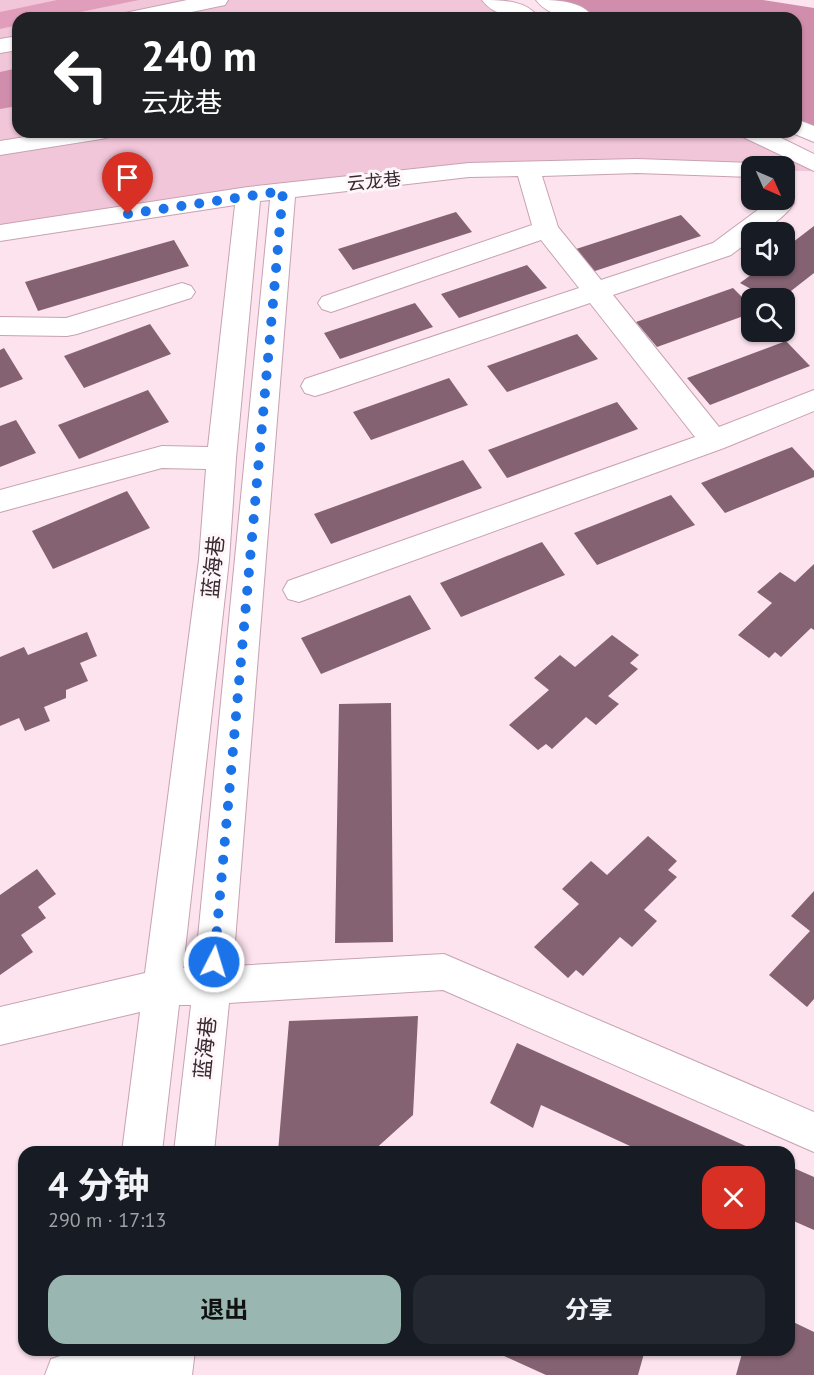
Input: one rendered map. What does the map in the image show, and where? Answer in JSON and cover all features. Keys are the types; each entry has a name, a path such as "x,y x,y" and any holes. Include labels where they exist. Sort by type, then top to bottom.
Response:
{"street":[{"path":"161,12 217,0"},
{"path":"493,0 516,12"},
{"path":"547,0 570,12"},
{"path":"0,148 63,138"},
{"path":"704,169 733,161 743,148 743,138"},
{"path":"763,138 814,164"},
{"name":"云龙巷","path":"0,233 248,195 469,170 637,166 741,170"},
{"path":"528,169 546,229 714,441"},
{"path":"795,171 814,171"},
{"name":"蓝海巷","path":"195,1146 212,985 283,191"},
{"name":"蓝海巷","path":"143,1146 214,560 221,458 248,195"},
{"path":"315,386 722,249 772,210"},
{"path":"331,303 546,229"},
{"path":"0,326 67,327 182,292"},
{"path":"299,590 714,441 814,400"},
{"path":"0,501 162,457 221,458"},
{"path":"0,1026 161,988 444,972 814,1132"},
{"path":"170,1375 172,1356"},
{"path":"67,1375 118,1357 158,1375"}],"shaded area":[{"path":"0,0 493,0 516,12 12,12 12,138 763,138 814,164 814,171 795,171 795,156 741,156 741,167 469,170 0,233"},
{"path":"57,0 139,0 80,12 12,12 12,26 0,29 0,12"},
{"path":"547,0 763,0 814,8 814,135 802,129 802,12 571,12"},
{"path":"12,69 12,107 0,109 0,72"}],"building":[{"path":"456,212 472,232 353,270 338,249"},
{"path":"681,215 701,236 592,272 573,250"},
{"path":"814,226 814,273 795,288 749,288 740,283 749,276 795,276 795,241"},
{"path":"174,240 189,266 38,311 25,282"},
{"path":"527,265 547,288 459,318 441,294"},
{"path":"733,288 741,296 741,317 657,347 636,322"},
{"path":"415,303 433,327 340,359 324,333"},
{"path":"150,324 171,354 84,388 64,356"},
{"path":"577,334 598,359 507,392 487,366"},
{"path":"783,342 787,342 810,366 710,405 687,378"},
{"path":"4,348 23,379 0,388 0,350"},
{"path":"449,378 468,405 371,440 353,412"},
{"path":"148,390 169,422 79,459 58,425"},
{"path":"617,402 638,429 507,478 488,450"},
{"path":"16,420 36,453 0,467 0,426"},
{"path":"792,447 814,471 814,477 725,513 701,483"},
{"path":"463,460 482,488 331,544 314,514"},
{"path":"127,491 150,528 53,569 32,531"},
{"path":"671,495 695,525 597,565 574,533"},
{"path":"542,542 565,575 461,617 440,583"},
{"path":"814,564 814,630 811,628 781,657 775,652 769,658 738,635 772,603 757,592 780,572 795,582"},
{"path":"410,595 431,629 321,674 301,638"},
{"path":"87,632 97,656 80,663 88,681 66,690 66,698 44,707 50,721 25,731 19,718 0,726 0,657 24,647 28,655"},
{"path":"612,635 639,655 630,663 638,669 608,696 619,704 596,725 586,717 552,749 546,744 538,750 509,725 549,690 534,678 560,655 575,667"},
{"path":"391,703 393,942 335,943 339,704"},
{"path":"648,836 677,861 668,870 677,877 644,910 657,921 632,947 620,937 583,976 576,970 568,978 534,947 579,904 562,889 591,861 607,875"},
{"path":"37,869 56,894 38,907 46,918 21,935 33,952 0,975 0,895"},
{"path":"814,891 814,999 807,1007 769,975 810,931 791,916"},
{"path":"418,1016 413,1115 379,1146 279,1146 289,1021"},
{"path":"517,1043 746,1146 630,1146 541,1105 533,1128 490,1103"},
{"path":"795,1169 814,1177 814,1230 795,1222"},
{"path":"795,1323 814,1332 814,1375 736,1375 741,1356 795,1356"},
{"path":"504,1356 643,1356 638,1375 546,1375"}],"route":[{"path":"128,214 283,191 214,962"}]}
